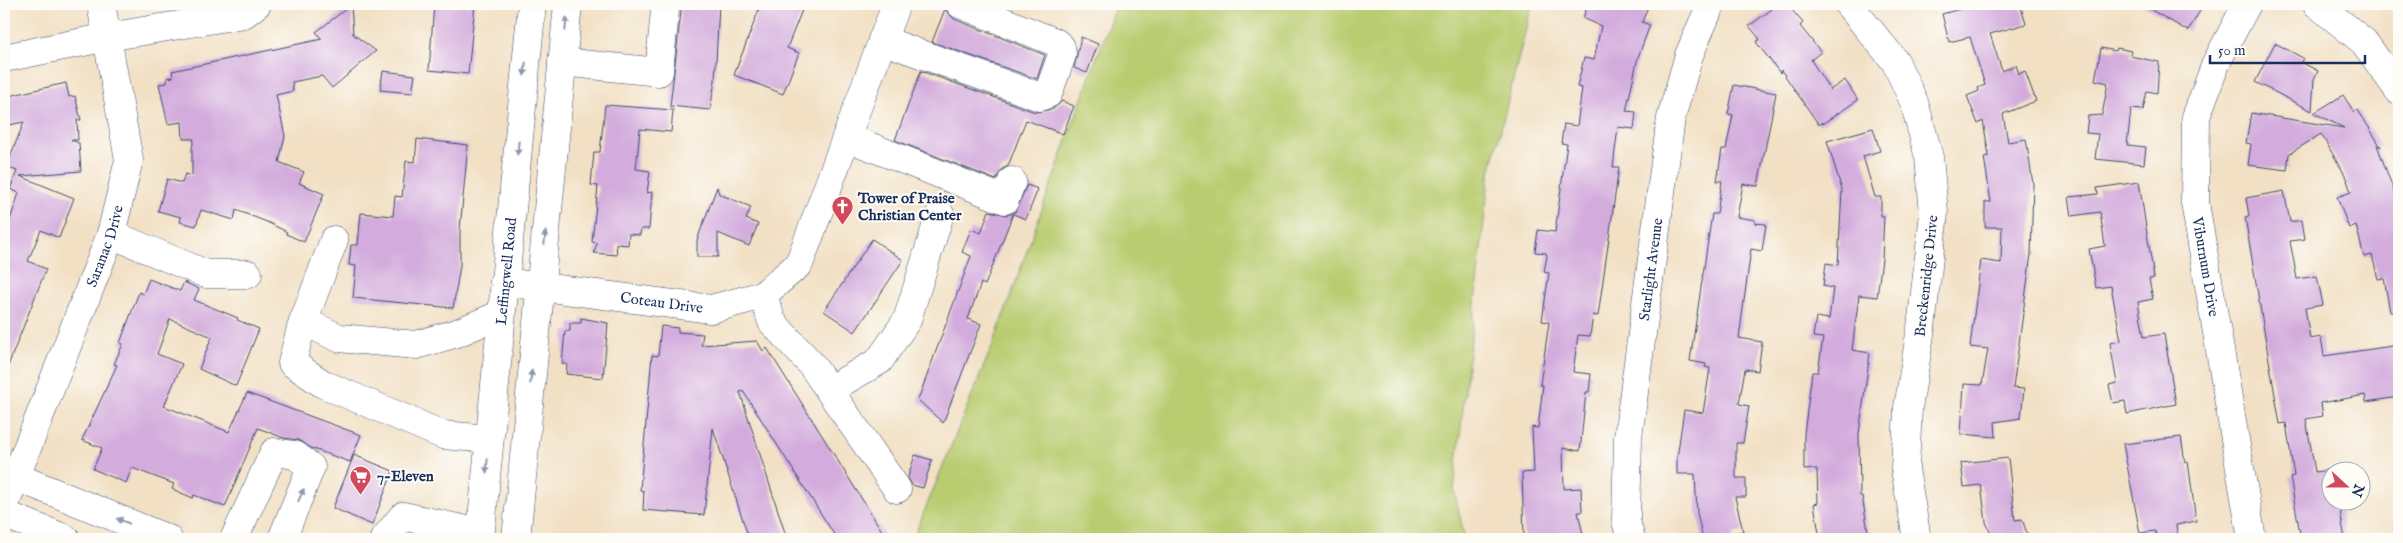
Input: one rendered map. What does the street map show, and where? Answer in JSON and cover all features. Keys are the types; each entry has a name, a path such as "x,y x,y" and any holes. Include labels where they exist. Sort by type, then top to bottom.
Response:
{"street":[{"name":"Saranac Drive","path":"4,507 9,474 111,234 129,160 101,4"},
{"path":"4,58 108,37 244,14 257,4"},
{"name":"Leffingwell Road","path":"480,536 532,4"},
{"path":"516,539 568,4"},
{"name":"Coteau Drive","path":"504,282 711,309 763,295 799,264 896,4"},
{"path":"882,40 1040,97 1048,94 1062,55 1061,47 1055,42 960,4"},
{"name":"Starlight Avenue","path":"1631,539 1626,521 1628,437 1670,118 1689,55 1711,4"},
{"name":"Breckenridge Drive","path":"1848,4 1895,61 1914,102 1929,157 1934,214 1921,328 1908,408 1905,469 1917,539"},
{"name":"Viburnum Drive","path":"2247,4 2216,63 2196,117 2195,203 2252,539"},
{"path":"2317,4 2364,42 2399,91"},
{"path":"562,62 659,72 665,10"},
{"path":"846,137 1005,200 1012,181"},
{"path":"829,390 879,361 907,320 940,214"},
{"path":"111,234 206,274 248,274"},
{"path":"334,240 303,321 292,363 323,384 443,435 489,439"},
{"path":"763,295 772,322 811,364 897,489"},
{"path":"303,321 339,338 416,345 457,334 502,314"},
{"path":"234,539 274,452 295,455 311,468 282,539"},
{"path":"9,474 168,539"},
{"path":"4,514 66,539"},
{"path":"384,539 403,516 480,536"}],"green space":[{"path":"1116,4 1532,4 1489,177 1454,490 1465,539 913,539 997,334"}],"building":[{"path":"434,4 475,4 468,74 429,70"},
{"path":"680,4 719,4 715,81 710,110 670,106 681,12"},
{"path":"761,4 787,4 802,10 787,48 799,53 783,94 734,75"},
{"path":"1588,4 1649,4 1642,22 1650,25 1638,57 1626,111 1636,112 1634,129 1618,127 1613,167 1619,167 1598,316 1593,315 1590,336 1578,335 1573,372 1591,374 1589,392 1586,392 1580,451 1563,448 1564,489 1581,488 1582,512 1578,512 1584,539 1524,539 1522,473 1534,472 1532,427 1538,428 1543,385 1540,385 1549,322 1542,321 1549,273 1544,272 1547,256 1546,253 1535,252 1538,230 1555,232 1567,144 1561,143 1564,124 1577,126 1582,88 1577,87 1584,58 1594,60 1601,26 1583,18"},
{"path":"1779,4 1787,4 1803,23 1800,26 1821,52 1811,60 1830,90 1845,80 1858,100 1822,124 1822,122 1819,125 1781,70 1780,73 1756,42 1760,39 1749,26"},
{"path":"1978,4 2020,4 2026,24 1990,34 2002,71 2016,65 2019,74 2025,71 2036,101 2003,114 2008,142 2026,139 2033,184 2031,254 2013,388 2024,389 2021,418 1995,422 1996,437 1961,434 1964,384 1982,385 1988,349 1970,347 1981,260 2001,263 2002,227 1985,227 1985,202 1991,202 1984,157 1989,156 1983,121 1978,124 1967,96 1979,91 1978,88 1985,85 1970,37 1949,42 1942,14"},
{"path":"2141,4 2204,4 2188,31"},
{"path":"351,5 353,34 376,51 332,88 322,76 292,82 293,91 276,95 285,136 279,162 304,172 299,183 324,194 304,242 286,234 287,232 267,222 236,210 234,220 201,210 196,226 180,222 181,217 158,211 167,179 182,183 185,174 192,176 192,148 194,139 183,139 182,122 168,124 159,84 167,83 167,78 173,77 172,71 322,39 316,32"},
{"path":"945,9 954,19 1045,55 1037,79 932,42"},
{"path":"1081,37 1098,44 1087,73 1074,68"},
{"path":"2275,43 2303,58 2301,62 2318,71 2314,79 2312,111 2255,82"},
{"path":"2101,48 2116,51 2117,48 2131,51 2130,56 2159,62 2157,93 2147,91 2143,110 2131,109 2127,145 2146,147 2144,164 2095,159 2098,134 2086,133 2088,116 2102,115 2108,83 2095,80"},
{"path":"383,71 415,75 412,93 380,90"},
{"path":"921,71 1035,112 1053,109 1062,101 1074,106 1063,134 1026,120 1008,166 1002,169 996,180 895,140"},
{"path":"66,83 69,97 75,96 81,120 77,120 78,140 71,140 79,143 81,171 20,176 74,198 59,238 41,230 28,261 46,269 4,376 4,238 19,193 10,189 17,171 6,167 24,122 4,126 4,97"},
{"path":"1734,85 1776,93 1758,186 1743,184 1737,217 1755,220 1755,223 1766,224 1762,251 1751,249 1739,338 1762,342 1758,371 1745,369 1739,404 1749,406 1743,443 1736,443 1736,478 1746,478 1746,497 1735,497 1743,531 1733,534 1734,539 1703,539 1697,513 1695,474 1677,474 1677,458 1684,410 1703,413 1710,368 1705,367 1706,364 1690,361 1712,214 1717,214 1722,181 1717,181 1722,149 1726,149 1733,115 1728,114"},
{"path":"2343,95 2354,112 2358,110 2381,147 2377,145 2399,205 2399,311 2390,312 2384,278 2378,279 2372,255 2364,257 2356,225 2349,228 2337,197 2351,192 2348,180 2321,134 2289,154 2287,170 2248,165 2251,144 2246,143 2251,113 2344,128 2314,113"},
{"path":"605,105 673,110 671,132 640,129 636,169 650,171 647,193 652,192 649,229 641,229 640,235 629,234 628,245 616,244 617,255 594,253 597,243 592,242 598,186 591,185 594,152 600,152"},
{"path":"1873,128 1880,151 1863,156 1875,197 1881,197 1881,216 1884,216 1882,259 1877,297 1859,295 1852,350 1870,353 1859,433 1860,496 1862,496 1869,537 1820,539 1814,504 1818,503 1817,469 1804,470 1804,434 1812,372 1818,372 1823,338 1813,337 1816,317 1829,319 1833,288 1823,286 1826,263 1838,265 1842,190 1827,141"},
{"path":"417,139 468,145 460,229 460,266 453,308 353,298 356,266 349,265 351,245 358,245 361,213 393,216 395,196 402,197 406,161 415,162"},
{"path":"2139,182 2154,278 2149,279 2153,299 2138,302 2144,337 2164,334 2176,404 2127,414 2125,401 2113,403 2109,385 2117,383 2110,343 2121,341 2111,286 2096,288 2089,249 2105,246 2100,212 2072,216 2069,197 2098,194 2097,188"},
{"path":"1027,185 1038,189 1026,219 1013,214 985,285 981,283 968,319 981,324 943,423 918,400 971,256 962,252 971,229 981,233 989,211 1007,215 1015,212"},
{"path":"717,187 719,194 751,207 746,219 758,224 749,246 718,233 718,257 697,257 697,240"},
{"path":"2284,191 2290,222 2302,220 2305,239 2290,241 2297,279 2317,276 2323,305 2305,308 2310,339 2321,337 2324,356 2399,345 2399,397 2366,402 2365,395 2321,403 2323,416 2306,419 2315,472 2320,471 2320,510 2340,510 2345,539 2301,539 2290,477 2294,476 2286,423 2280,424 2245,217 2249,216 2246,198"},
{"path":"872,239 903,260 855,332 824,311"},
{"path":"149,279 180,291 184,282 199,289 194,300 259,329 236,386 199,369 212,337 170,319 157,354 182,364 164,406 229,432 247,393 361,435 350,462 311,448 298,440 284,438 258,428 225,507 194,495 193,498 172,489 174,484 132,468 126,483 93,469 102,448 82,440 117,365 114,364 123,344 120,343 139,292 143,294"},
{"path":"581,318 608,323 603,378 566,374 567,364 562,364 565,331 570,331 570,323 581,323"},
{"path":"661,326 678,328 678,332 703,334 701,345 757,341 763,351 767,348 887,539 837,539 743,391 740,392 787,539 749,539 713,428 704,515 643,510 644,491 640,490 652,355 658,356"},
{"path":"2181,437 2185,462 2188,461 2196,521 2176,525 2178,539 2157,539 2155,531 2140,533 2123,444"},
{"name":"7-Eleven","path":"354,455 393,471 372,525 333,508"},
{"path":"915,455 932,460 923,488 912,485 908,477"},
{"path":"2008,458 2015,520 2022,519 2029,539 1993,539 1986,522 1981,485 1964,487 1961,463"}],"place":[{"name":"Tower of Praise Christian Center","path":"842,226"},
{"name":"7-Eleven","path":"361,495"}]}
